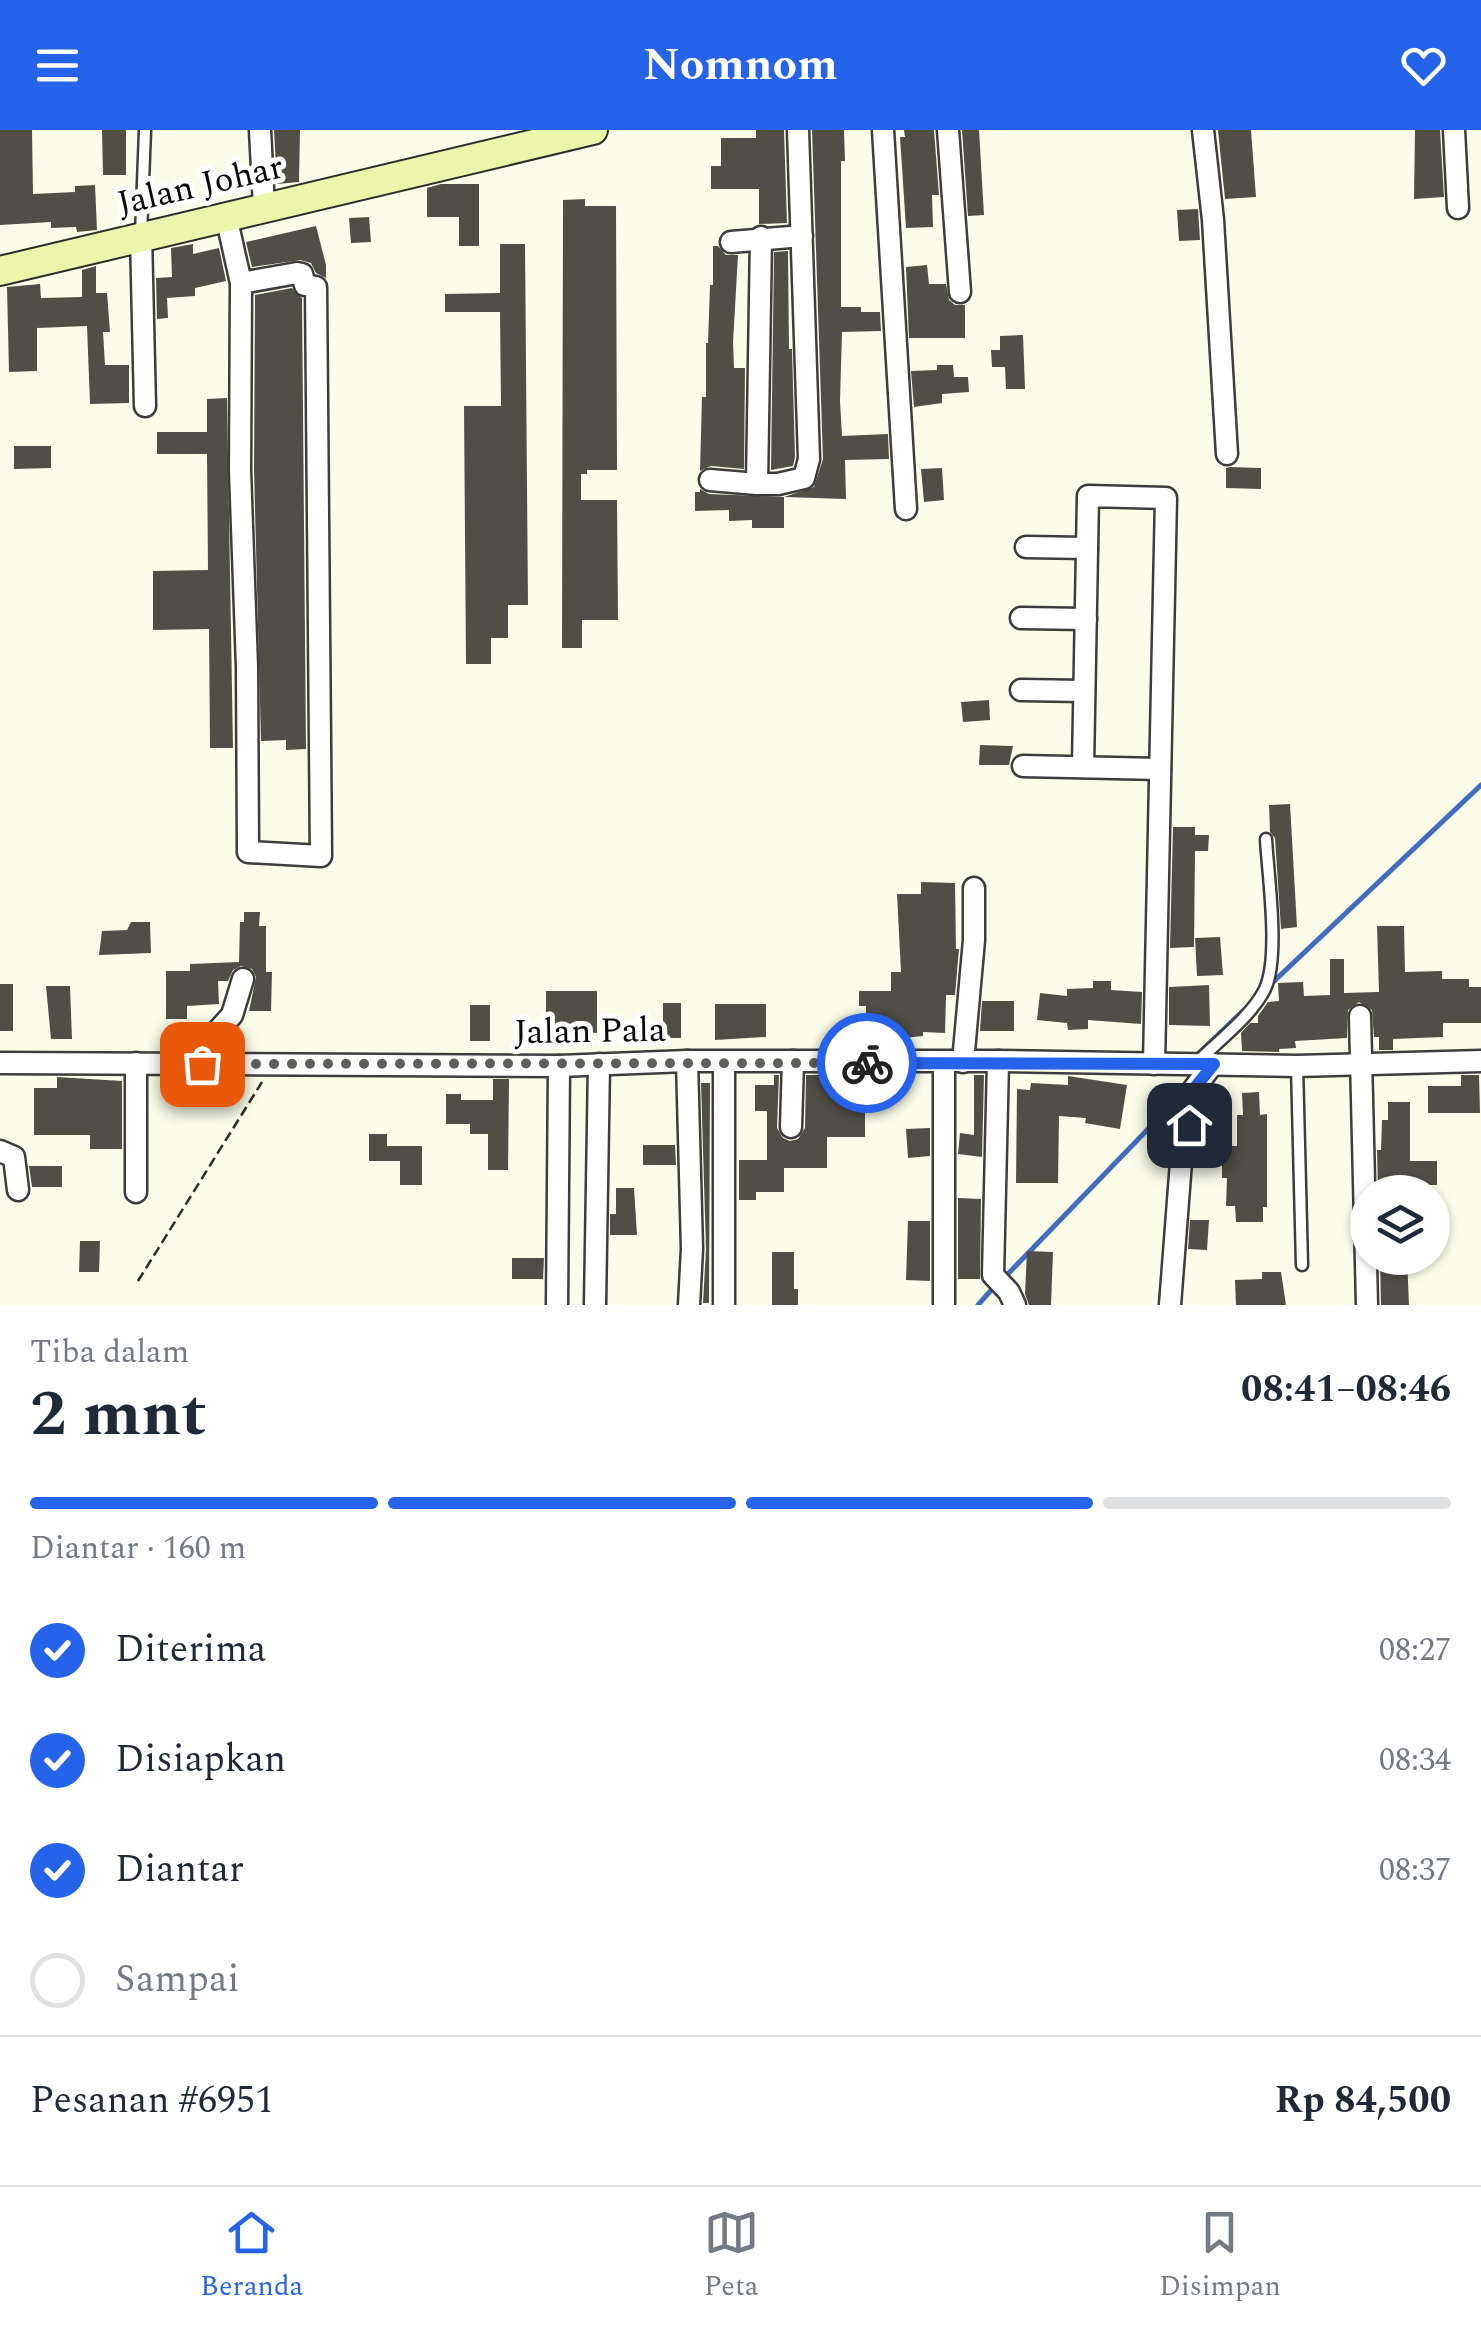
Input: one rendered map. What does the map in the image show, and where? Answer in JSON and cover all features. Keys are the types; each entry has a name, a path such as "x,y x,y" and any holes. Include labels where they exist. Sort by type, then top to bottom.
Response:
{"street":[{"path":"260,130 264,207"},
{"name":"Jalan Johar","path":"0,271 592,130"},
{"path":"710,480 757,484 800,480 810,459 798,130"},
{"path":"882,130 906,508"},
{"path":"948,130 960,292"},
{"path":"1203,130 1214,220 1227,454"},
{"path":"1454,130 1458,208"},
{"path":"226,216 241,283 242,667 248,852 321,856 316,287 305,285 302,274 296,273 241,283"},
{"path":"140,236 145,406"},
{"path":"730,242 802,236"},
{"path":"757,484 760,237"},
{"path":"1082,767 1088,496 1166,498 1154,1064"},
{"path":"1026,547 1087,548"},
{"path":"1021,618 1086,619"},
{"path":"1021,690 1084,691"},
{"path":"1023,766 1160,769"},
{"path":"944,1302 954,1062 974,940 974,888"},
{"path":"202,1064 212,1037 232,1015 243,979"},
{"path":"1360,1016 1367,1305"},
{"path":"791,1127 794,1061"},
{"path":"998,1061 993,1275 1012,1299"},
{"name":"Jalan Pala","path":"0,1063 559,1066 998,1061 1297,1066 1481,1061"},
{"path":"687,1062 692,1249 689,1305"},
{"path":"136,1063 136,1192"},
{"path":"724,1063 724,1305"},
{"path":"595,1305 598,1064"},
{"path":"1170,1305 1182,1149 1189,1125 1190,1097 1204,1064"},
{"path":"557,1305 559,1066"},
{"path":"0,1151 14,1157 18,1190"}],"lane":[{"path":"140,236 145,130"},
{"path":"1204,1064 1255,1004 1268,980 1272,924 1266,840"},
{"path":"1297,1066 1302,1266"}],"path":[{"path":"138,1281 274,1064"}],"building":[{"path":"0,130 32,130 33,194 75,192 75,186 95,185 97,230 51,228 51,222 0,225"},
{"path":"102,130 126,130 126,175 103,175"},
{"path":"274,130 300,130 299,182 277,184"},
{"path":"756,130 784,130 787,223 759,224 759,189 711,189 711,166 721,166 721,138 756,138"},
{"path":"812,130 844,130 841,307 880,312 881,331 842,332 842,436 888,434 889,459 845,460 846,499 784,497 814,487 823,459"},
{"path":"904,130 934,130 939,195 932,195 933,227 906,228 900,137 905,137"},
{"path":"962,130 979,130 984,215 968,216"},
{"path":"1218,130 1251,130 1256,197 1225,199"},
{"path":"1415,130 1440,130 1444,197 1414,199"},
{"path":"479,184 479,246 459,246 459,217 427,217 427,188"},
{"path":"585,199 585,206 616,206 617,470 587,470 587,474 581,474 581,500 617,500 618,620 582,620 582,648 562,648 563,200"},
{"path":"1198,209 1200,240 1179,241 1177,210"},
{"path":"369,217 371,242 351,243 349,218"},
{"path":"316,226 326,278 316,273 311,263 300,260 252,267 246,242"},
{"path":"193,244 193,254 219,248 226,281 195,288 195,296 167,298 168,318 157,319 156,278 172,277 171,248"},
{"path":"500,244 525,244 528,605 508,605 508,638 491,638 491,664 466,664 464,406 501,406 500,312 445,312 445,294 500,293"},
{"path":"713,246 726,255 738,255 733,343 734,368 745,368 744,469 711,466 700,471 702,397 706,397"},
{"path":"788,251 795,457 793,466 771,470 774,252"},
{"path":"927,265 929,284 946,284 949,300 965,305 965,338 909,338 906,267"},
{"path":"96,266 96,293 107,293 110,332 103,332 105,365 129,365 129,403 90,404 87,326 37,328 37,371 9,372 7,287 40,284 41,298 82,297 82,270"},
{"path":"292,288 302,298 306,749 286,750 286,740 261,741 254,470 255,295"},
{"path":"1023,335 1025,389 1006,389 1005,367 992,367 991,350 1000,350 1000,336"},
{"path":"937,365 953,365 954,377 968,377 969,392 942,394 942,403 914,407 911,371 937,370"},
{"path":"227,398 233,748 210,748 209,629 153,630 153,571 208,570 207,454 157,454 157,432 207,432 207,399"},
{"path":"14,446 51,446 51,468 14,469"},
{"path":"942,468 944,500 924,502 921,469"},
{"path":"1226,468 1261,468 1261,489 1226,488"},
{"path":"700,489 709,494 784,497 784,528 752,528 752,520 729,521 729,510 695,511 695,492"},
{"path":"989,700 990,720 963,722 961,702"},
{"path":"980,745 1013,746 1009,765 979,765"},
{"path":"1290,804 1297,927 1281,929 1269,805"},
{"path":"1173,827 1195,827 1195,835 1209,835 1208,851 1195,851 1194,947 1170,948"},
{"path":"921,882 955,883 959,949 955,995 946,995 945,1033 923,1032 923,1036 885,1040 885,1030 866,1030 866,1006 859,1006 859,991 891,991 891,972 901,972 897,894 921,894"},
{"path":"244,912 260,912 259,926 266,926 266,972 272,972 271,1011 249,1011 256,977 252,969 241,966 233,970 228,981 218,981 219,1004 187,1006 187,1019 166,1019 166,971 190,971 190,964 239,962"},
{"path":"131,922 150,922 151,953 99,955 102,931 127,930"},
{"path":"1377,926 1404,926 1405,972 1442,971 1442,979 1469,979 1469,987 1481,987 1481,1023 1443,1023 1443,1037 1393,1039 1393,1050 1379,1050 1372,1010 1359,1002 1348,1010 1347,1038 1295,1041 1296,1048 1279,1052 1242,1051 1241,1033 1250,1023 1258,1023 1258,1016 1268,1002 1279,1001 1278,983 1303,982 1304,996 1330,995 1330,959 1344,959 1344,993 1379,992"},
{"path":"1220,937 1223,975 1197,976 1195,938"},
{"path":"1093,981 1111,981 1111,990 1142,992 1141,1024 1088,1020 1088,1029 1068,1030 1067,1023 1037,1020 1040,993 1067,996 1067,989 1093,988"},
{"path":"0,984 13,984 13,1031 0,1031"},
{"path":"1209,985 1210,1026 1169,1025 1169,987"},
{"path":"46,986 70,986 72,1039 51,1039"},
{"path":"546,991 597,991 597,1033 546,1029"},
{"path":"982,1001 1014,1001 1014,1031 980,1031"},
{"path":"663,1003 681,1003 681,1038 663,1038"},
{"path":"715,1004 766,1004 766,1037 715,1040"},
{"path":"470,1005 490,1005 490,1041 470,1041"},
{"path":"774,1075 779,1075 777,1128 790,1141 798,1139 805,1128 806,1075 881,1075 881,1104 865,1104 865,1137 827,1137 827,1168 784,1168 784,1192 756,1192 756,1200 739,1200 739,1160 767,1160 767,1111 755,1111 755,1085 774,1085"},
{"path":"974,1075 984,1075 982,1157 958,1154 960,1133 974,1135"},
{"path":"1461,1075 1479,1075 1480,1113 1428,1113 1428,1086 1461,1086"},
{"path":"1068,1076 1127,1085 1120,1129 1085,1123 1086,1118 1059,1116 1058,1183 1016,1183 1017,1089 1030,1090 1031,1083 1068,1085"},
{"path":"57,1077 122,1081 122,1149 90,1149 90,1135 34,1135 34,1088 57,1088"},
{"path":"493,1079 509,1079 508,1170 488,1170 488,1134 470,1134 470,1124 446,1124 446,1094 461,1094 461,1100 493,1100"},
{"path":"701,1083 710,1083 709,1303 703,1303 706,1249"},
{"path":"1259,1092 1260,1115 1267,1114 1267,1207 1263,1207 1263,1222 1236,1222 1235,1206 1226,1206 1227,1178 1222,1178 1222,1162 1195,1161 1196,1151 1203,1126 1209,1125 1209,1146 1237,1146 1237,1115 1243,1115 1242,1093"},
{"path":"1388,1102 1410,1102 1410,1161 1437,1161 1437,1175 1378,1175 1382,1120 1388,1120"},
{"path":"930,1128 930,1156 908,1158 906,1129"},
{"path":"369,1134 387,1134 387,1146 422,1146 422,1185 400,1185 400,1161 369,1161"},
{"path":"643,1145 675,1145 676,1165 643,1165"},
{"path":"29,1166 62,1166 62,1187 32,1187"},
{"path":"616,1188 634,1188 637,1235 610,1235 610,1214 616,1214"},
{"path":"958,1198 981,1199 980,1279 958,1279"},
{"path":"1190,1220 1209,1220 1207,1250 1188,1249"},
{"path":"908,1221 930,1221 930,1281 906,1280"},
{"path":"80,1241 100,1241 99,1272 79,1272"},
{"path":"1027,1251 1053,1252 1051,1305 1029,1305 1025,1294"},
{"path":"772,1252 794,1252 798,1305 772,1305"},
{"path":"512,1258 544,1258 543,1279 512,1279"},
{"path":"1262,1272 1281,1272 1286,1305 1236,1305 1235,1280 1262,1279"},
{"path":"1380,1275 1408,1275 1409,1305 1381,1305"}],"waterway":[{"path":"1269,986 1481,785"},
{"path":"1198,1054 1246,1008"},
{"path":"1002,1280 1181,1095"},
{"path":"978,1305 994,1287"}],"way so far":[{"path":"202,1064 867,1063"}],"route":[{"path":"867,1063 1214,1064 1192,1091 1189,1125"}]}
